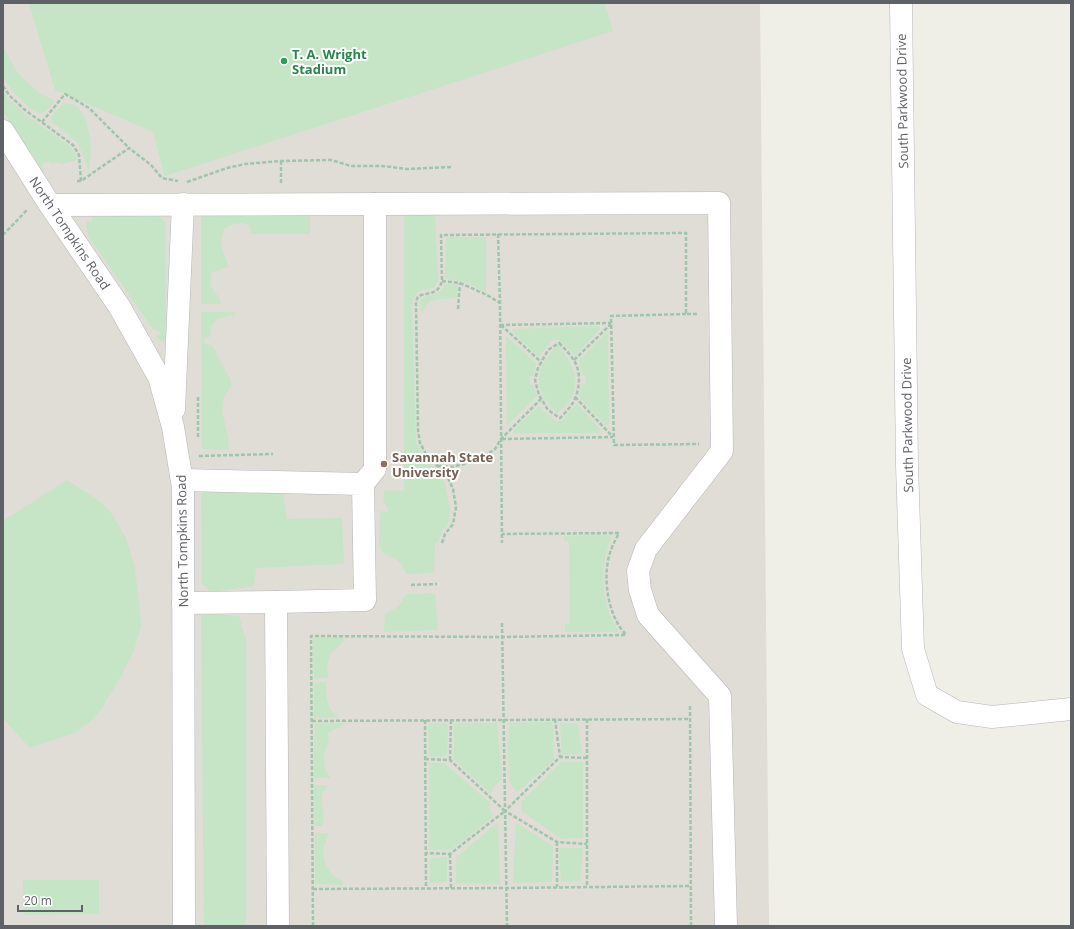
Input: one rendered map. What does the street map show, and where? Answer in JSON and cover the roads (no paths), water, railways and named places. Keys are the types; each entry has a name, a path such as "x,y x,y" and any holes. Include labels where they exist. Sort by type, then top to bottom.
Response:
{"street":[{"name":"South Parkwood Drive","path":"901,3 907,465 913,649 927,696 957,712 992,717 1071,709"},
{"name":"North Tompkins Road","path":"3,131 50,205 119,306 159,377 174,427 183,488 184,926"},
{"path":"50,205 719,203 722,451 646,549 638,571 640,590 648,615 720,696 726,926"},
{"path":"174,427 183,204"},
{"path":"183,603 365,600 363,484 375,468 376,204"},
{"path":"182,480 363,484"},
{"path":"276,602 278,926"}],"place":[{"name":"T. A. Wright Stadium","path":"284,61"},
{"name":"Savannah State University","path":"384,464"}]}
